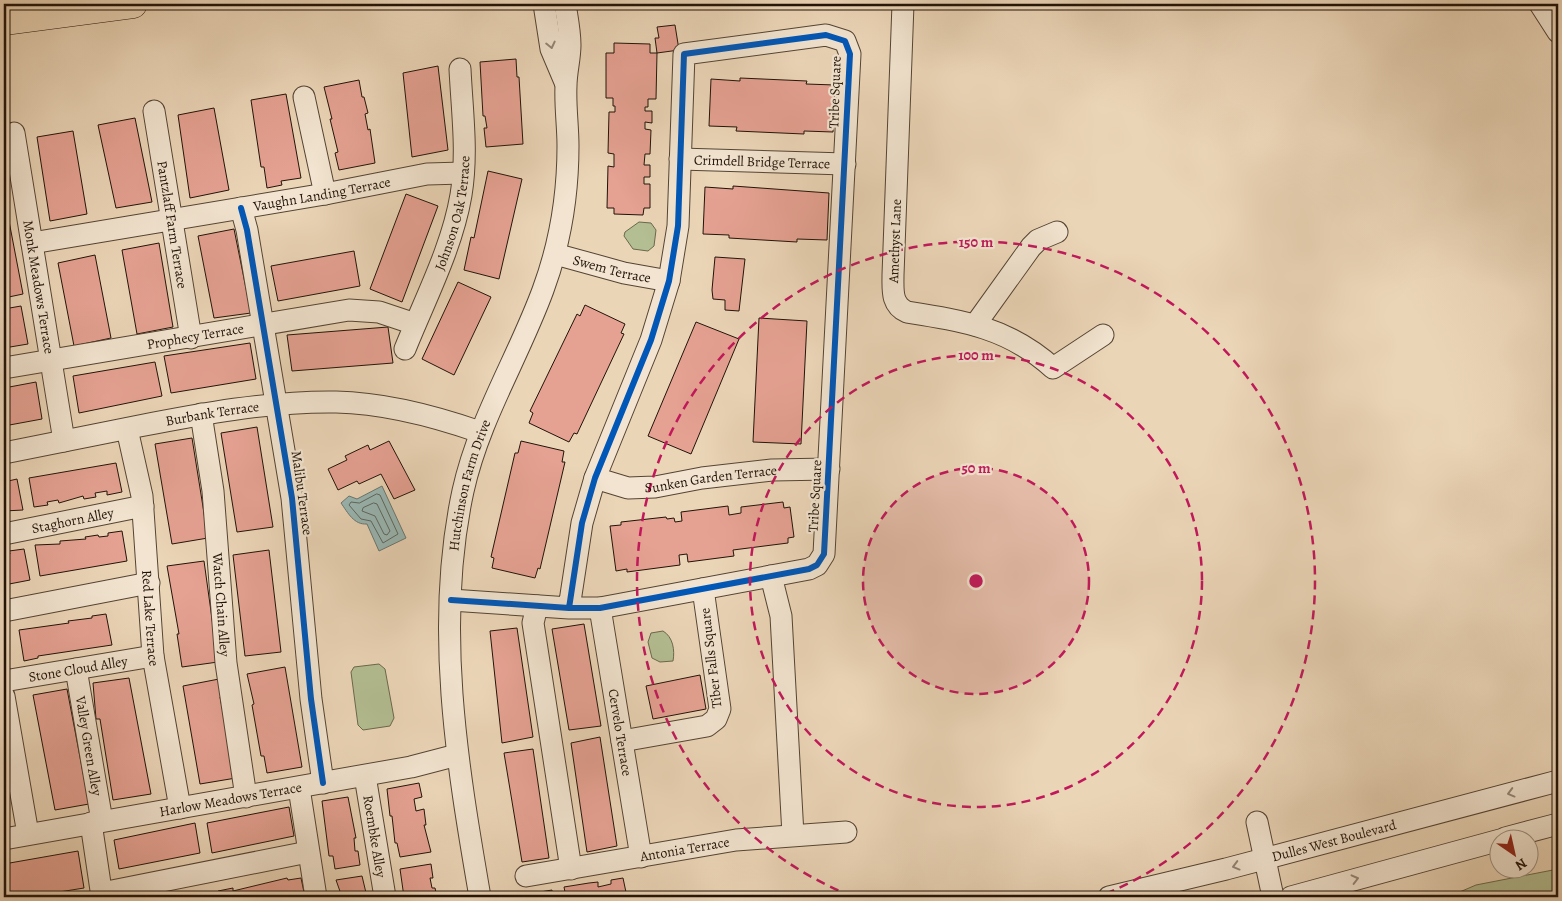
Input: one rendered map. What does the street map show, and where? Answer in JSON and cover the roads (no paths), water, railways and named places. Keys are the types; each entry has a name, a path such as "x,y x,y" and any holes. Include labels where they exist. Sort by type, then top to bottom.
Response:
{"highway":[{"path":"4,22 133,4"}],"street":[{"name":"Hutchinson Farm Drive","path":"544,4 551,49 566,85"},
{"name":"Hutchinson Farm Drive","path":"480,897 457,756 451,687 452,567 463,493 480,432 543,291 555,254 567,187 566,85 570,44 565,4"},
{"name":"Amethyst Lane","path":"903,4 893,297 900,309 975,325 1021,342 1053,368 1103,336"},
{"path":"1540,4 1558,32"},
{"name":"Tribe Square","path":"451,600 569,608 600,608 809,569 817,565 824,554 850,54 845,41 826,35 684,54 678,226 669,281 651,340 595,478 582,523 569,608"},
{"name":"Johnson Oak Terrace","path":"405,349 448,244 461,196 464,128 460,69"},
{"path":"304,97 325,194"},
{"name":"Pantzlaff Farm Terrace","path":"154,112 191,338"},
{"name":"Monk Meadows Terrace","path":"14,133 64,441"},
{"name":"Crimdell Bridge Terrace","path":"680,159 844,164"},
{"name":"Vaughn Landing Terrace","path":"32,243 325,194 427,174 463,173"},
{"name":"Malibu Terrace","path":"241,208 247,230 292,498 312,699 324,783"},
{"path":"975,325 1031,247 1038,240 1057,232"},
{"name":"Swem Terrace","path":"555,254 624,273 669,281"},
{"name":"Prophecy Terrace","path":"4,368 349,310 379,312 415,324"},
{"name":"Burbank Terrace","path":"4,453 201,414 277,404 338,402 388,407 434,416 480,432"},
{"name":"Watch Chain Alley","path":"201,414 214,499 226,662 246,796"},
{"name":"Red Lake Terrace","path":"127,429 143,506 153,656 180,808"},
{"name":"Sunken Garden Terrace","path":"595,478 628,488 655,487 702,478 772,470 828,469"},
{"name":"Staghorn Alley","path":"4,534 143,506"},
{"path":"771,576 781,616 793,835"},
{"path":"4,611 148,583"},
{"name":"Tiber Falls Square","path":"622,741 707,726 716,719 720,709 703,589"},
{"path":"537,606 533,623 571,869"},
{"name":"Cervelo Terrace","path":"600,608 641,857"},
{"name":"Stone Cloud Alley","path":"4,681 153,656"},
{"name":"Valley Green Alley","path":"76,669 97,822 102,895"},
{"path":"4,696 28,834"},
{"name":"Harlow Meadows Terrace","path":"4,839 299,788 457,756"},
{"name":"Roembke Alley","path":"364,776 385,897"},
{"name":"Dulles West Boulevard","path":"1109,897 1558,781"},
{"path":"299,788 316,897"},
{"path":"1256,822 1273,897"},
{"path":"1540,829 1558,824"},
{"name":"Antonia Terrace","path":"526,876 736,840 846,832"},
{"path":"1291,897 1490,843"},
{"path":"102,895 308,852"}],"water":[{"path":"382,486 406,538 379,551 367,524 358,523 341,503 349,496 357,499"}]}
